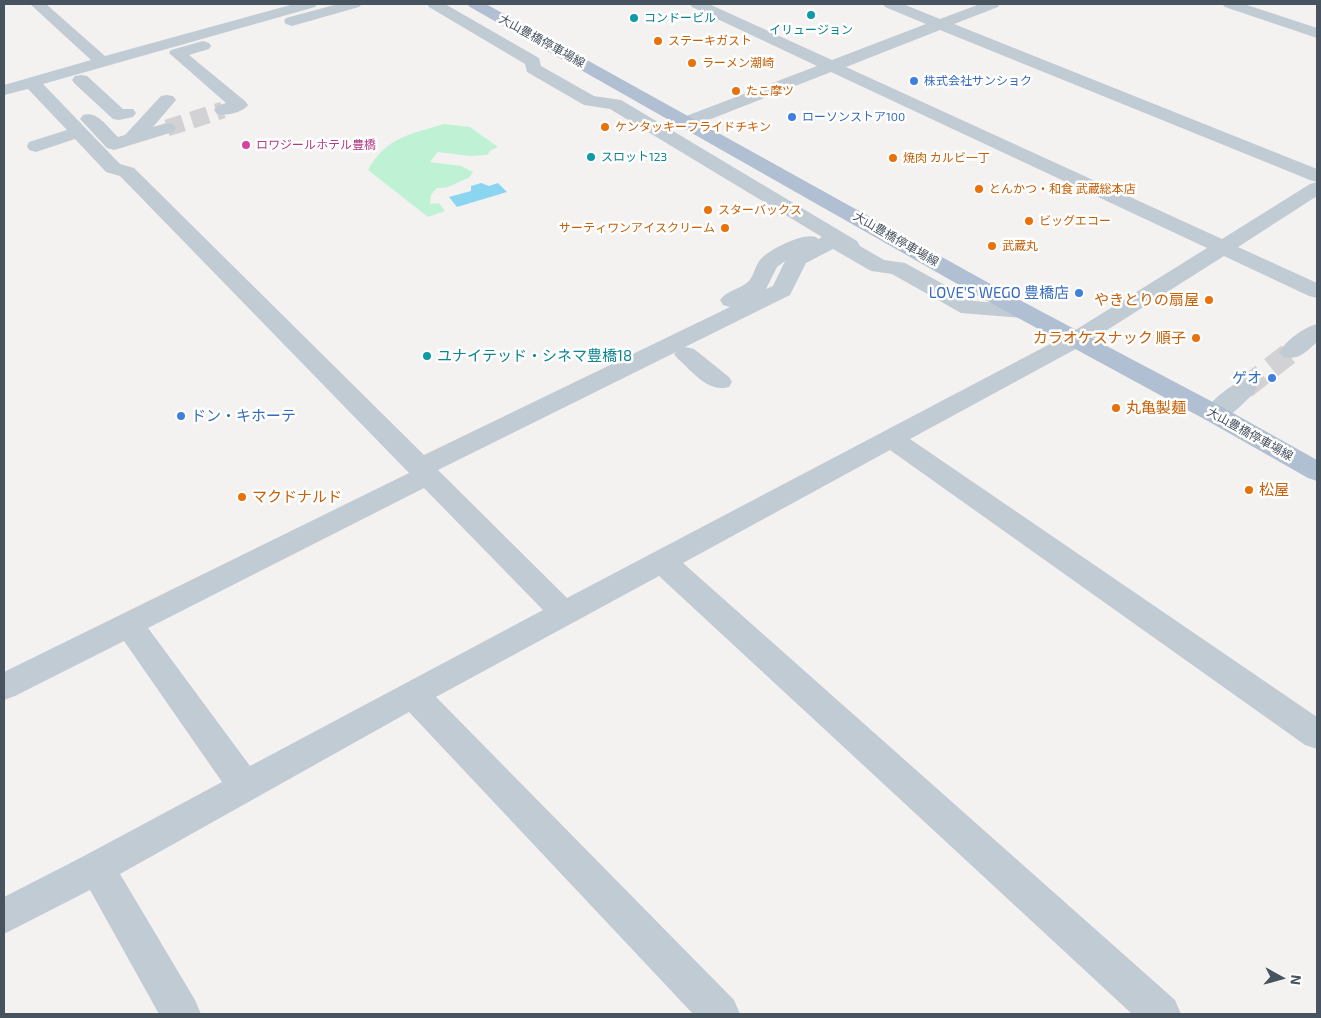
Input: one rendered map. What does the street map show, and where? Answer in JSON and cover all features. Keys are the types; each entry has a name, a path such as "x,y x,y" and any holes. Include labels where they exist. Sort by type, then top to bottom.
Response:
{"main road":[{"name":"大山豊橋停車場線","path":"475,4 1015,306 1215,414 1317,472"}],"street":[{"path":"37,4 102,62"},
{"path":"254,4 270,15"},
{"path":"4,90 45,92 102,62 310,4"},
{"path":"4,102 354,4"},
{"path":"434,4 533,62 533,68 581,96 590,101 615,104 828,232 878,259 911,266 967,298 1015,306"},
{"path":"697,4 1317,291"},
{"path":"890,4 1317,176"},
{"path":"687,122 993,4"},
{"path":"1230,4 1317,33"},
{"path":"177,53 239,105 223,110"},
{"path":"81,80 119,115 127,113"},
{"path":"45,92 113,168 127,172 564,613"},
{"path":"45,92 114,144 167,128"},
{"path":"132,138 167,100"},
{"path":"36,146 79,132"},
{"path":"4,916 97,868 413,694 1077,339 1098,324 1224,248 1317,188"},
{"path":"4,688 129,624 753,289 758,285 768,264 778,256 828,232"},
{"path":"536,411 547,420 684,352 781,300 796,259 833,240 879,266 897,268 969,308 1015,306"},
{"path":"1291,352 1316,335"},
{"path":"420,467 536,411 684,352"},
{"path":"684,352 720,382"},
{"path":"1215,414 1245,388"},
{"path":"891,438 1317,735"},
{"path":"662,561 1161,1014"},
{"path":"129,624 245,786"},
{"path":"413,694 720,1014"},
{"path":"97,868 180,1014"}],"green space":[{"path":"444,124 470,127 498,147 491,150 487,155 469,156 438,152 430,162 461,166 473,172 469,178 449,186 437,188 431,195 430,204 439,203 445,211 428,217 368,170 383,150 400,138"}],"water":[{"path":"481,183 489,186 498,183 507,192 457,207 449,197 471,191 471,186"}],"tunnel":[{"path":"167,128 223,110"},
{"path":"1245,388 1291,352"}],"place":[{"name":"イリュージョン","path":"811,15"},
{"name":"コンドービル","path":"634,18"},
{"name":"ステーキガスト","path":"658,41"},
{"name":"ラーメン潮崎","path":"692,63"},
{"name":"株式会社サンショク","path":"914,81"},
{"name":"たこ摩ツ","path":"736,91"},
{"name":"ローソンストア100","path":"792,117"},
{"name":"ケンタッキーフライドチキン","path":"605,127"},
{"name":"ロワジールホテル豊橋","path":"246,145"},
{"name":"スロット123","path":"591,157"},
{"name":"焼肉 カルビ一丁","path":"893,158"},
{"name":"とんかつ・和食 武蔵総本店","path":"979,189"},
{"name":"スターバックス","path":"708,210"},
{"name":"ビッグエコー","path":"1029,221"},
{"name":"サーティワンアイスクリーム","path":"725,228"},
{"name":"武蔵丸","path":"992,246"},
{"name":"LOVE'S WEGO 豊橋店","path":"1079,293"},
{"name":"やきとりの扇屋","path":"1209,300"},
{"name":"カラオケスナック 順子","path":"1196,338"},
{"name":"ユナイテッド・シネマ豊橋18","path":"427,356"},
{"name":"ゲオ","path":"1272,378"},
{"name":"丸亀製麺","path":"1116,408"},
{"name":"ドン・キホーテ","path":"181,416"},
{"name":"松屋","path":"1249,490"},
{"name":"マクドナルド","path":"242,497"}]}
